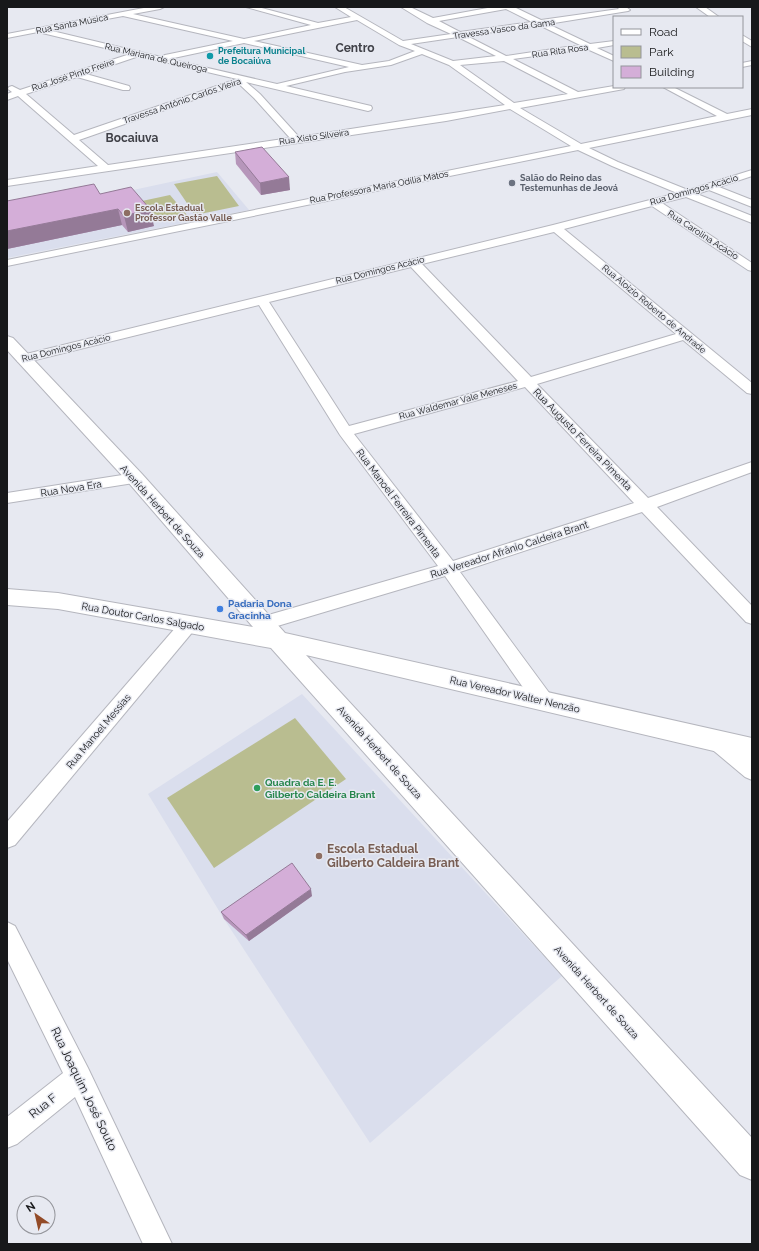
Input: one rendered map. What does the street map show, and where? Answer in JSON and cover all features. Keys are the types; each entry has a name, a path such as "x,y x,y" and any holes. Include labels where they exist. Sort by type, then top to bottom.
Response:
{"street":[{"name":"Rua Santa Música","path":"7,36 160,7"},
{"path":"250,7 319,25"},
{"path":"339,7 402,43 452,63 513,107 578,146 616,164 752,220"},
{"path":"405,7 577,95"},
{"path":"430,21 504,7"},
{"path":"508,7 613,58"},
{"name":"Travessa Vasco da Gama","path":"402,43 626,10 621,7"},
{"path":"700,7 714,16"},
{"path":"123,14 360,67"},
{"path":"160,58 356,18"},
{"name":"Rua Mariana de Queiroga","path":"37,30 160,58 243,80 276,86 368,108"},
{"path":"743,38 752,45"},
{"name":"Rua Rita Rosa","path":"452,63 505,58 613,43"},
{"path":"276,86 360,67 391,63 421,51"},
{"name":"Rua José Pinto Freire","path":"7,97 139,54"},
{"path":"78,74 126,88"},
{"path":"243,80 297,140"},
{"name":"Travessa Antônio Carlos Vieira","path":"73,138 243,80"},
{"path":"7,86 20,93 106,168"},
{"name":"Rua Xisto Silveira","path":"7,183 513,107 616,88"},
{"path":"669,88 725,117"},
{"name":"Rua Professora Maria Odília Matos","path":"7,263 578,146 752,112"},
{"name":"Rua Domingos Acácio","path":"15,361 556,228 689,193 752,173"},
{"path":"709,186 752,204"},
{"name":"Rua Carolina Acácio","path":"653,202 752,268"},
{"name":"Rua Aloizio Roberto de Andrade","path":"556,228 752,390"},
{"name":"Rua Augusto Ferreira Pimenta","path":"413,262 752,617"},
{"name":"Rua Manoel Ferreira Pimenta","path":"262,300 345,432 449,569 543,700"},
{"name":"Rua Waldemar Vale Meneses","path":"345,432 529,382 685,335"},
{"name":"Avenida Herbert de Souza","path":"7,341 15,361 135,478 271,631 752,1163"},
{"name":"Rua Vereador Afrânio Caldeira Brant","path":"271,631 449,569 646,505 752,467"},
{"name":"Rua Nova Era","path":"7,498 135,478"},
{"name":"Rua Doutor Carlos Salgado","path":"7,597 58,601 189,624 271,631"},
{"name":"Rua Manoel Messias","path":"7,838 189,624"},
{"name":"Rua Vereador Walter Nenzão","path":"271,631 543,700 752,749"},
{"path":"714,740 752,770"},
{"name":"Rua Joaquim José Souto","path":"7,934 79,1077 158,1244"},
{"name":"Rua F","path":"7,1134 79,1077"}],"shaded area":[{"name":"Escola Estadual Professor Gastão Valle","path":"217,172 249,210 7,258 7,217"},
{"name":"Escola Estadual Gilberto Caldeira Brant","path":"302,694 562,976 370,1143 224,919 148,794"}],"green space":[{"path":"217,176 239,206 195,215 174,184"},
{"path":"170,195 187,215 158,221 142,201"},
{"name":"Quadra da E. E. Gilberto Caldeira Brant","path":"295,718 346,779 214,868 167,798"}],"building":[{"path":"262,147 289,177 260,183 235,152"},
{"path":"94,184 100,194 131,187 150,209 124,216 118,209 7,231 7,201"},
{"path":"292,863 311,889 246,935 221,912"}],"place":[{"name":"Prefeitura Municipal de Bocaiúva","path":"210,56"},
{"name":"Salão do Reino das Testemunhas de Jeová","path":"512,183"},
{"name":"Escola Estadual Professor Gastão Valle","path":"127,213"},
{"name":"Padaria Dona Gracinha","path":"220,609"},
{"name":"Quadra da E. E. Gilberto Caldeira Brant","path":"257,788"},
{"name":"Escola Estadual Gilberto Caldeira Brant","path":"319,856"}],"district":[{"name":"Centro","path":"355,48"},
{"name":"Bocaiuva","path":"132,138"}]}
